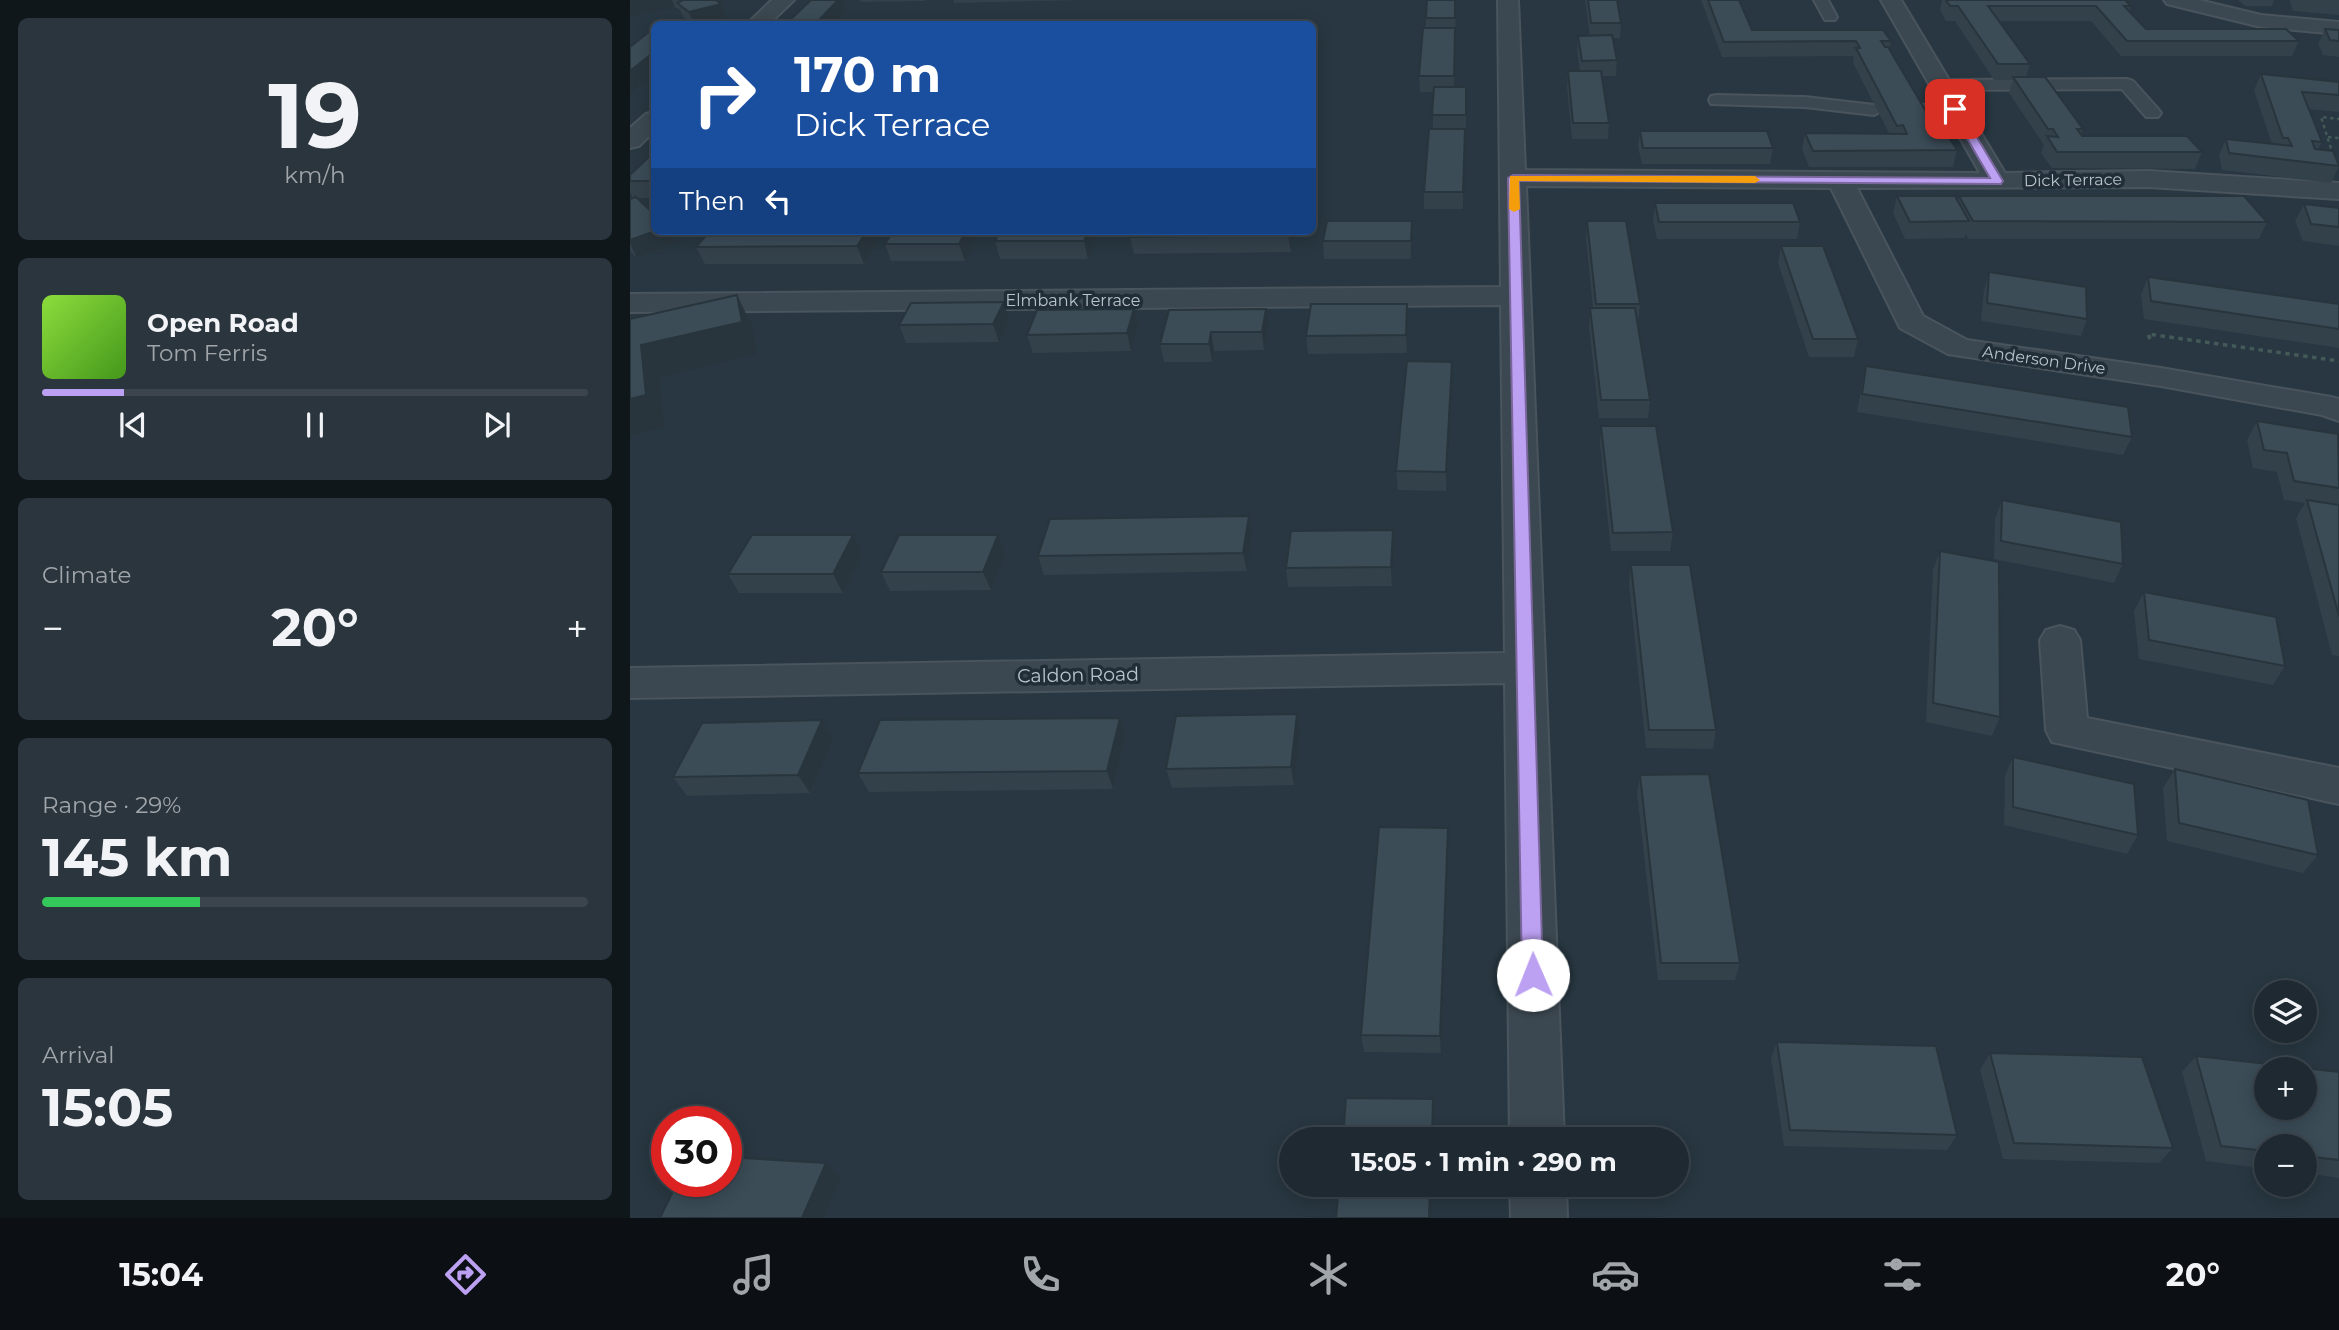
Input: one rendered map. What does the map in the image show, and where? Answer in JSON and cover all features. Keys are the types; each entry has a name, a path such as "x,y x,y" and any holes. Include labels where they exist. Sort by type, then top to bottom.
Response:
{"street":[{"path":"760,21 784,0"},
{"path":"1508,0 1537,1127"},
{"path":"1891,0 1997,181"},
{"path":"2174,0 2261,20 2339,28"},
{"path":"630,141 651,122"},
{"name":"Dick Terrace","path":"1513,178 1997,181 2149,179 2339,191"},
{"name":"Anderson Drive","path":"1840,180 1911,322 1959,348 2161,377 2331,407 2339,411"},
{"name":"Elmbank Terrace","path":"630,303 1516,296"},
{"path":"2060,640 2067,730 2339,786"},
{"name":"Caldon Road","path":"630,683 1525,668"},
{"path":"1538,1197 1539,1218"}],"lane":[{"path":"1821,0 1830,17"},
{"path":"1941,85 2127,84 2152,113"},
{"path":"1717,100 1805,102 1874,110"},
{"path":"1915,110 1955,109"}],"path":[{"path":"2335,160 2321,117 2339,119"},
{"path":"2328,137 2339,138"}],"building":[{"path":"679,0 716,0 721,4 689,12 677,3 681,1"},
{"path":"811,0 838,0 818,21 789,21"},
{"path":"1427,0 1455,0 1455,18 1426,18"},
{"path":"1588,0 1617,0 1621,23 1591,23"},
{"path":"1708,0 1739,0 1752,30 1883,30 1891,41 1881,41 1888,47 1934,125 1926,125 1932,133 1947,134 1957,150 1813,151 1805,133 1907,134 1903,125 1897,126 1856,48 1860,48 1856,41 1724,42"},
{"path":"1946,0 2125,0 2131,6 2124,6 2146,29 2286,29 2299,41 2127,41 2096,6 1988,6 2030,64 1998,64 1958,6 1950,6"},
{"path":"1423,28 1455,28 1454,76 1419,76"},
{"path":"2325,29 2339,30 2339,41 2330,40"},
{"path":"651,30 651,54 630,71 630,47"},
{"path":"1612,35 1617,60 1582,61 1578,36"},
{"path":"1568,71 1601,71 1609,123 1573,123"},
{"path":"2261,74 2339,82 2339,95 2302,92 2322,142 2312,141 2315,149 2333,151 2339,166 2229,153 2226,139 2292,146 2288,138 2283,138"},
{"path":"2013,77 2045,77 2083,129 2077,129 2082,136 2187,136 2202,152 2057,152 2047,136 2058,137 2053,129 2048,129"},
{"path":"1434,87 1466,87 1466,115 1432,115"},
{"path":"1429,129 1465,129 1463,192 1424,192"},
{"path":"1640,131 1767,131 1773,148 1643,148"},
{"path":"651,155 651,181 630,181 630,175"},
{"path":"1897,196 1955,196 1969,221 1910,222"},
{"path":"1959,196 2244,196 2267,222 1973,221"},
{"path":"636,197 651,211 651,232 630,240 630,199"},
{"path":"1655,203 1793,203 1800,222 1659,222"},
{"path":"2304,204 2339,208 2339,227 2311,224"},
{"path":"1327,221 1412,221 1411,241 1323,241"},
{"path":"1587,221 1626,221 1640,304 1596,304"},
{"path":"706,235 864,235 857,246 696,247"},
{"path":"891,235 964,235 959,244 885,244"},
{"path":"998,235 1086,235 1084,241 995,241"},
{"path":"1131,235 1288,235 1130,237"},
{"path":"1781,246 1823,246 1858,339 1813,339"},
{"path":"1989,272 2086,287 2087,319 1987,303"},
{"path":"2148,277 2339,304 2339,329 2151,301"},
{"path":"737,295 742,322 641,345 646,395 630,399 630,319"},
{"path":"1004,302 993,324 899,325 911,303"},
{"path":"1311,304 1407,304 1406,335 1306,336"},
{"path":"1590,308 1635,308 1650,400 1601,400"},
{"path":"1134,309 1127,333 1027,335 1037,310"},
{"path":"1266,309 1262,332 1211,332 1209,344 1160,344 1169,310"},
{"path":"1407,361 1452,362 1446,472 1396,471"},
{"path":"1866,366 2128,407 2132,437 1862,394"},
{"path":"2257,421 2338,434 2339,488 2294,481 2287,453 2264,450"},
{"path":"1601,426 1656,426 1673,532 1613,533"},
{"path":"2002,500 2121,522 2123,564 2001,541"},
{"path":"2307,500 2339,505 2339,616"},
{"path":"1249,516 1243,553 1038,556 1050,519"},
{"path":"1393,530 1391,567 1286,568 1291,531"},
{"path":"752,535 853,535 833,574 728,574"},
{"path":"899,535 998,535 983,572 881,572"},
{"path":"1940,551 1999,562 2000,717 1933,703"},
{"path":"1631,565 1690,565 1716,730 1649,730"},
{"path":"2144,592 2276,617 2285,666 2149,640"},
{"path":"1297,714 1291,767 1166,769 1176,716"},
{"path":"1120,718 1107,771 858,773 880,720"},
{"path":"822,720 798,775 673,777 702,723"},
{"path":"2013,757 2134,784 2138,835 2013,807"},
{"path":"2175,769 2308,800 2318,855 2179,823"},
{"path":"1709,774 1740,963 1661,963 1640,775"},
{"path":"1379,827 1448,828 1440,1036 1361,1035"},
{"path":"1777,1042 1936,1046 1957,1135 1790,1130"},
{"path":"1990,1053 2142,1057 2173,1148 2014,1143"},
{"path":"2196,1056 2254,1062 2254,1120 2317,1120 2317,1070 2339,1072 2339,1160 2317,1157 2317,1134 2254,1134 2254,1150 2221,1146"},
{"path":"1346,1098 1433,1099 1432,1127 1344,1127"},
{"path":"742,1158 826,1163 802,1218 660,1218 670,1197 742,1197"},
{"path":"1338,1197 1430,1197 1429,1218 1336,1218"}],"slow traffic":[{"path":"1514,209 1513,178 1755,180"}],"route":[{"path":"1533,975 1513,178 1997,181 1955,109"}]}
